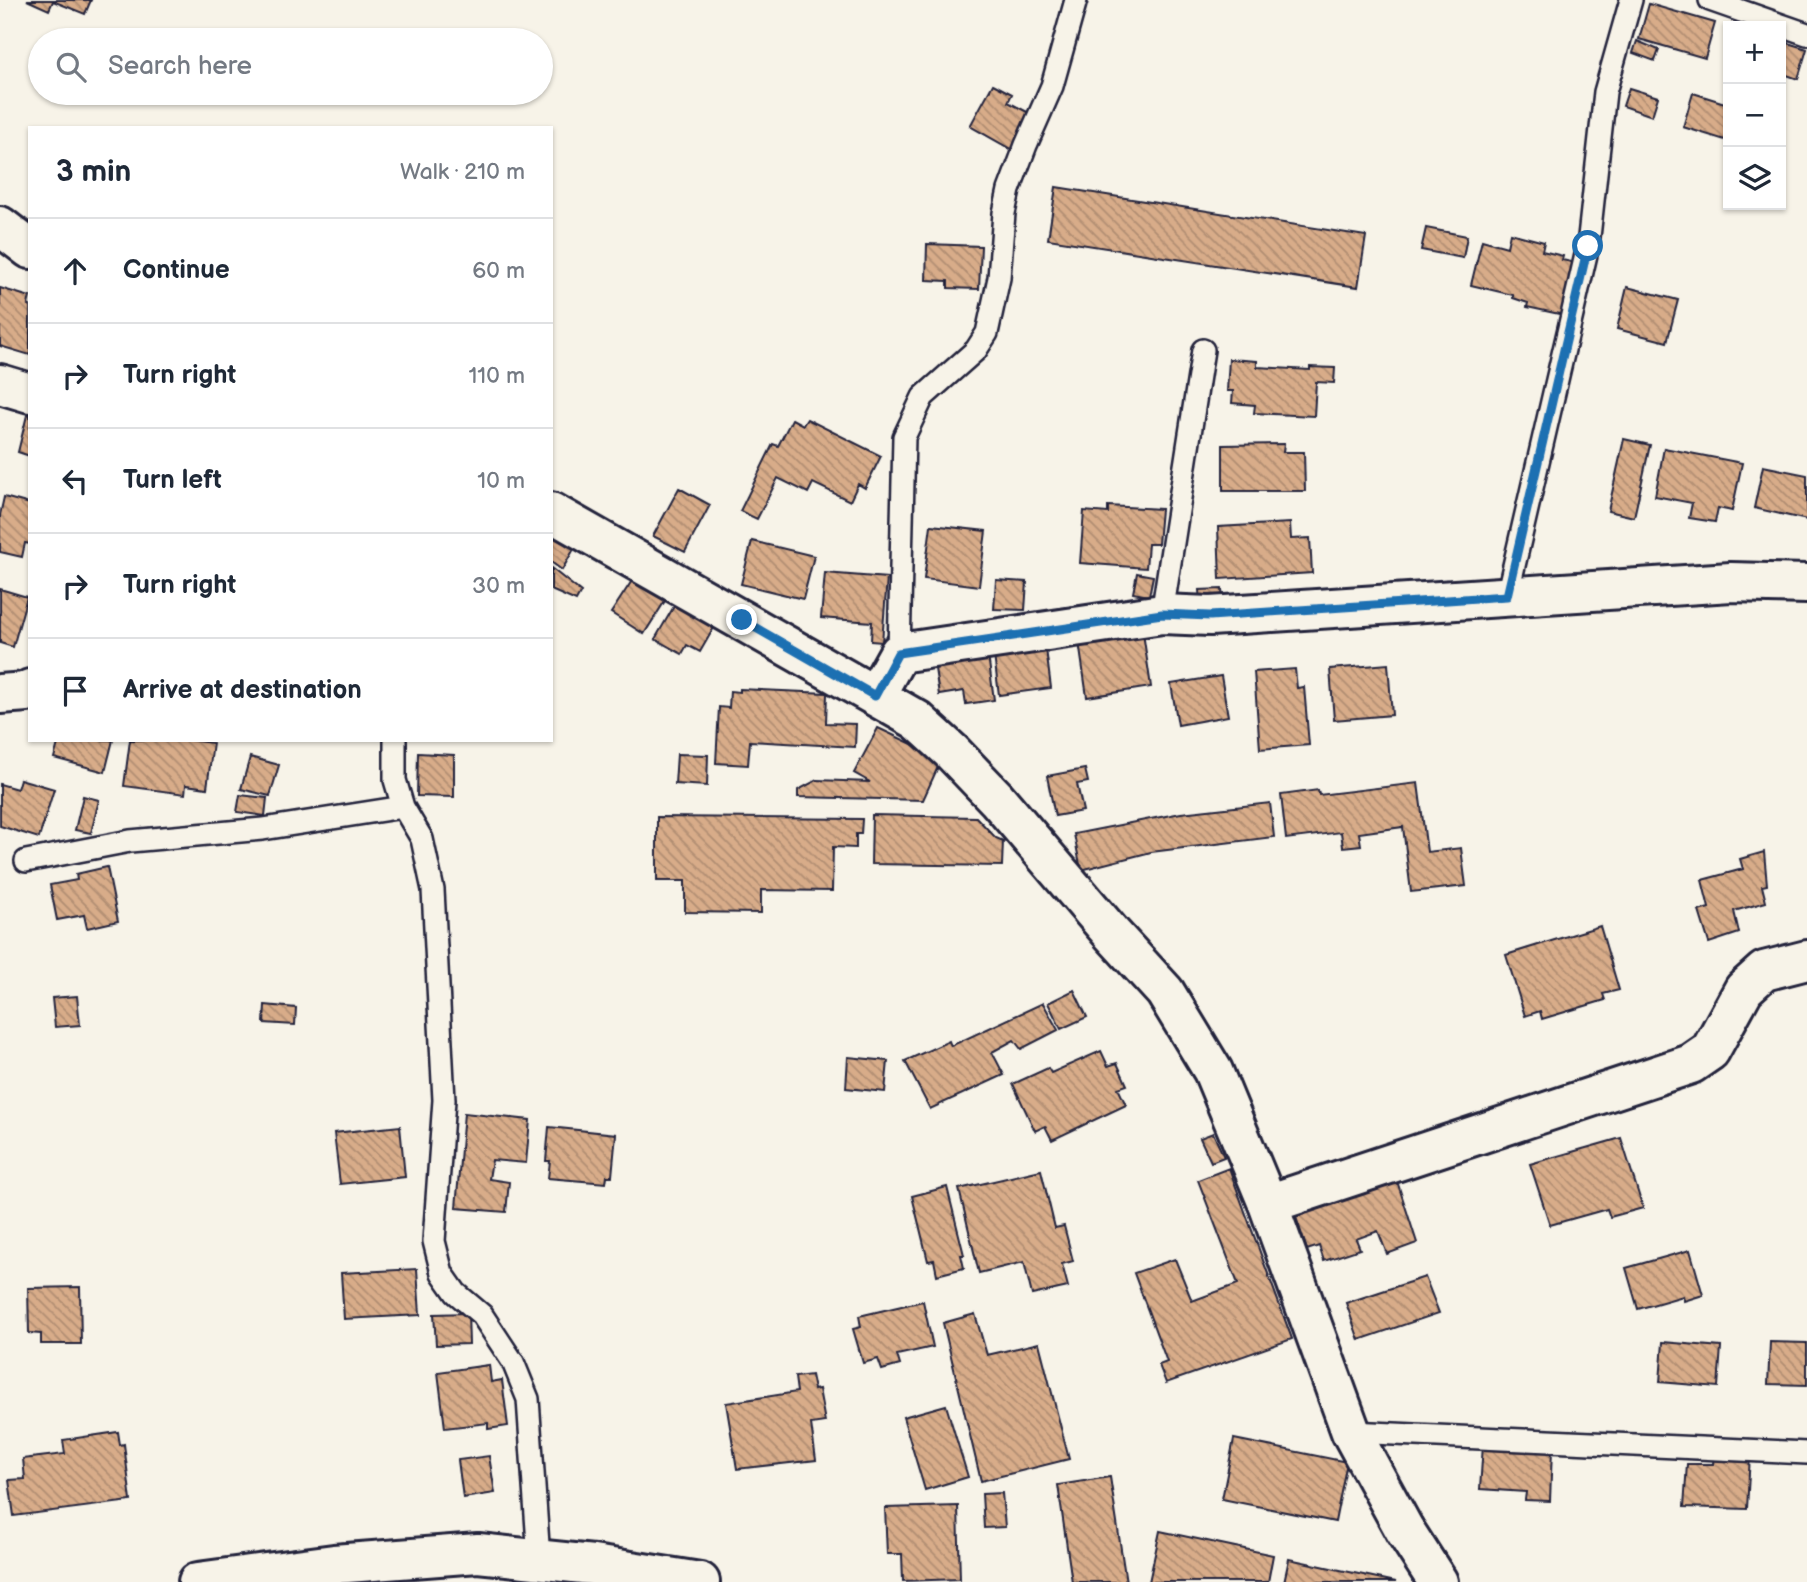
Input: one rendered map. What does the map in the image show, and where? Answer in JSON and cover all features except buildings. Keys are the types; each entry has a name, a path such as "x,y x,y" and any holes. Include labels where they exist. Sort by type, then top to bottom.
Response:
{"street":[{"path":"0,226 28,247"},
{"path":"0,384 28,392"},
{"path":"553,513 917,720 997,799 1165,992 1213,1070 1268,1204 1351,1432 1404,1529 1438,1582"},
{"path":"875,696 898,653 1162,614 1210,616 1731,582 1807,584"},
{"path":"0,694 28,691"},
{"path":"1268,1204 1691,1064 1710,1051 1744,989 1764,971 1807,960"},
{"path":"198,1582 334,1564 478,1553 593,1565 700,1582"}],"lane":[{"path":"898,653 904,438 923,397 976,350 987,333 999,278 1004,213 1009,190 1052,86 1076,0"},
{"path":"1507,596 1588,246 1605,92 1631,0"},
{"path":"1710,0 1807,33"},
{"path":"1162,614 1203,350"},
{"path":"395,742 395,780 403,807 422,839 433,890 444,1100 434,1241 442,1273 456,1293 482,1315 513,1362 528,1399 539,1559"},
{"path":"26,861 130,841 263,829 403,807"},
{"path":"1351,1432 1807,1453"}],"route":[{"path":"742,620 875,696 898,653 1162,614 1210,616 1507,596 1588,246"}]}
